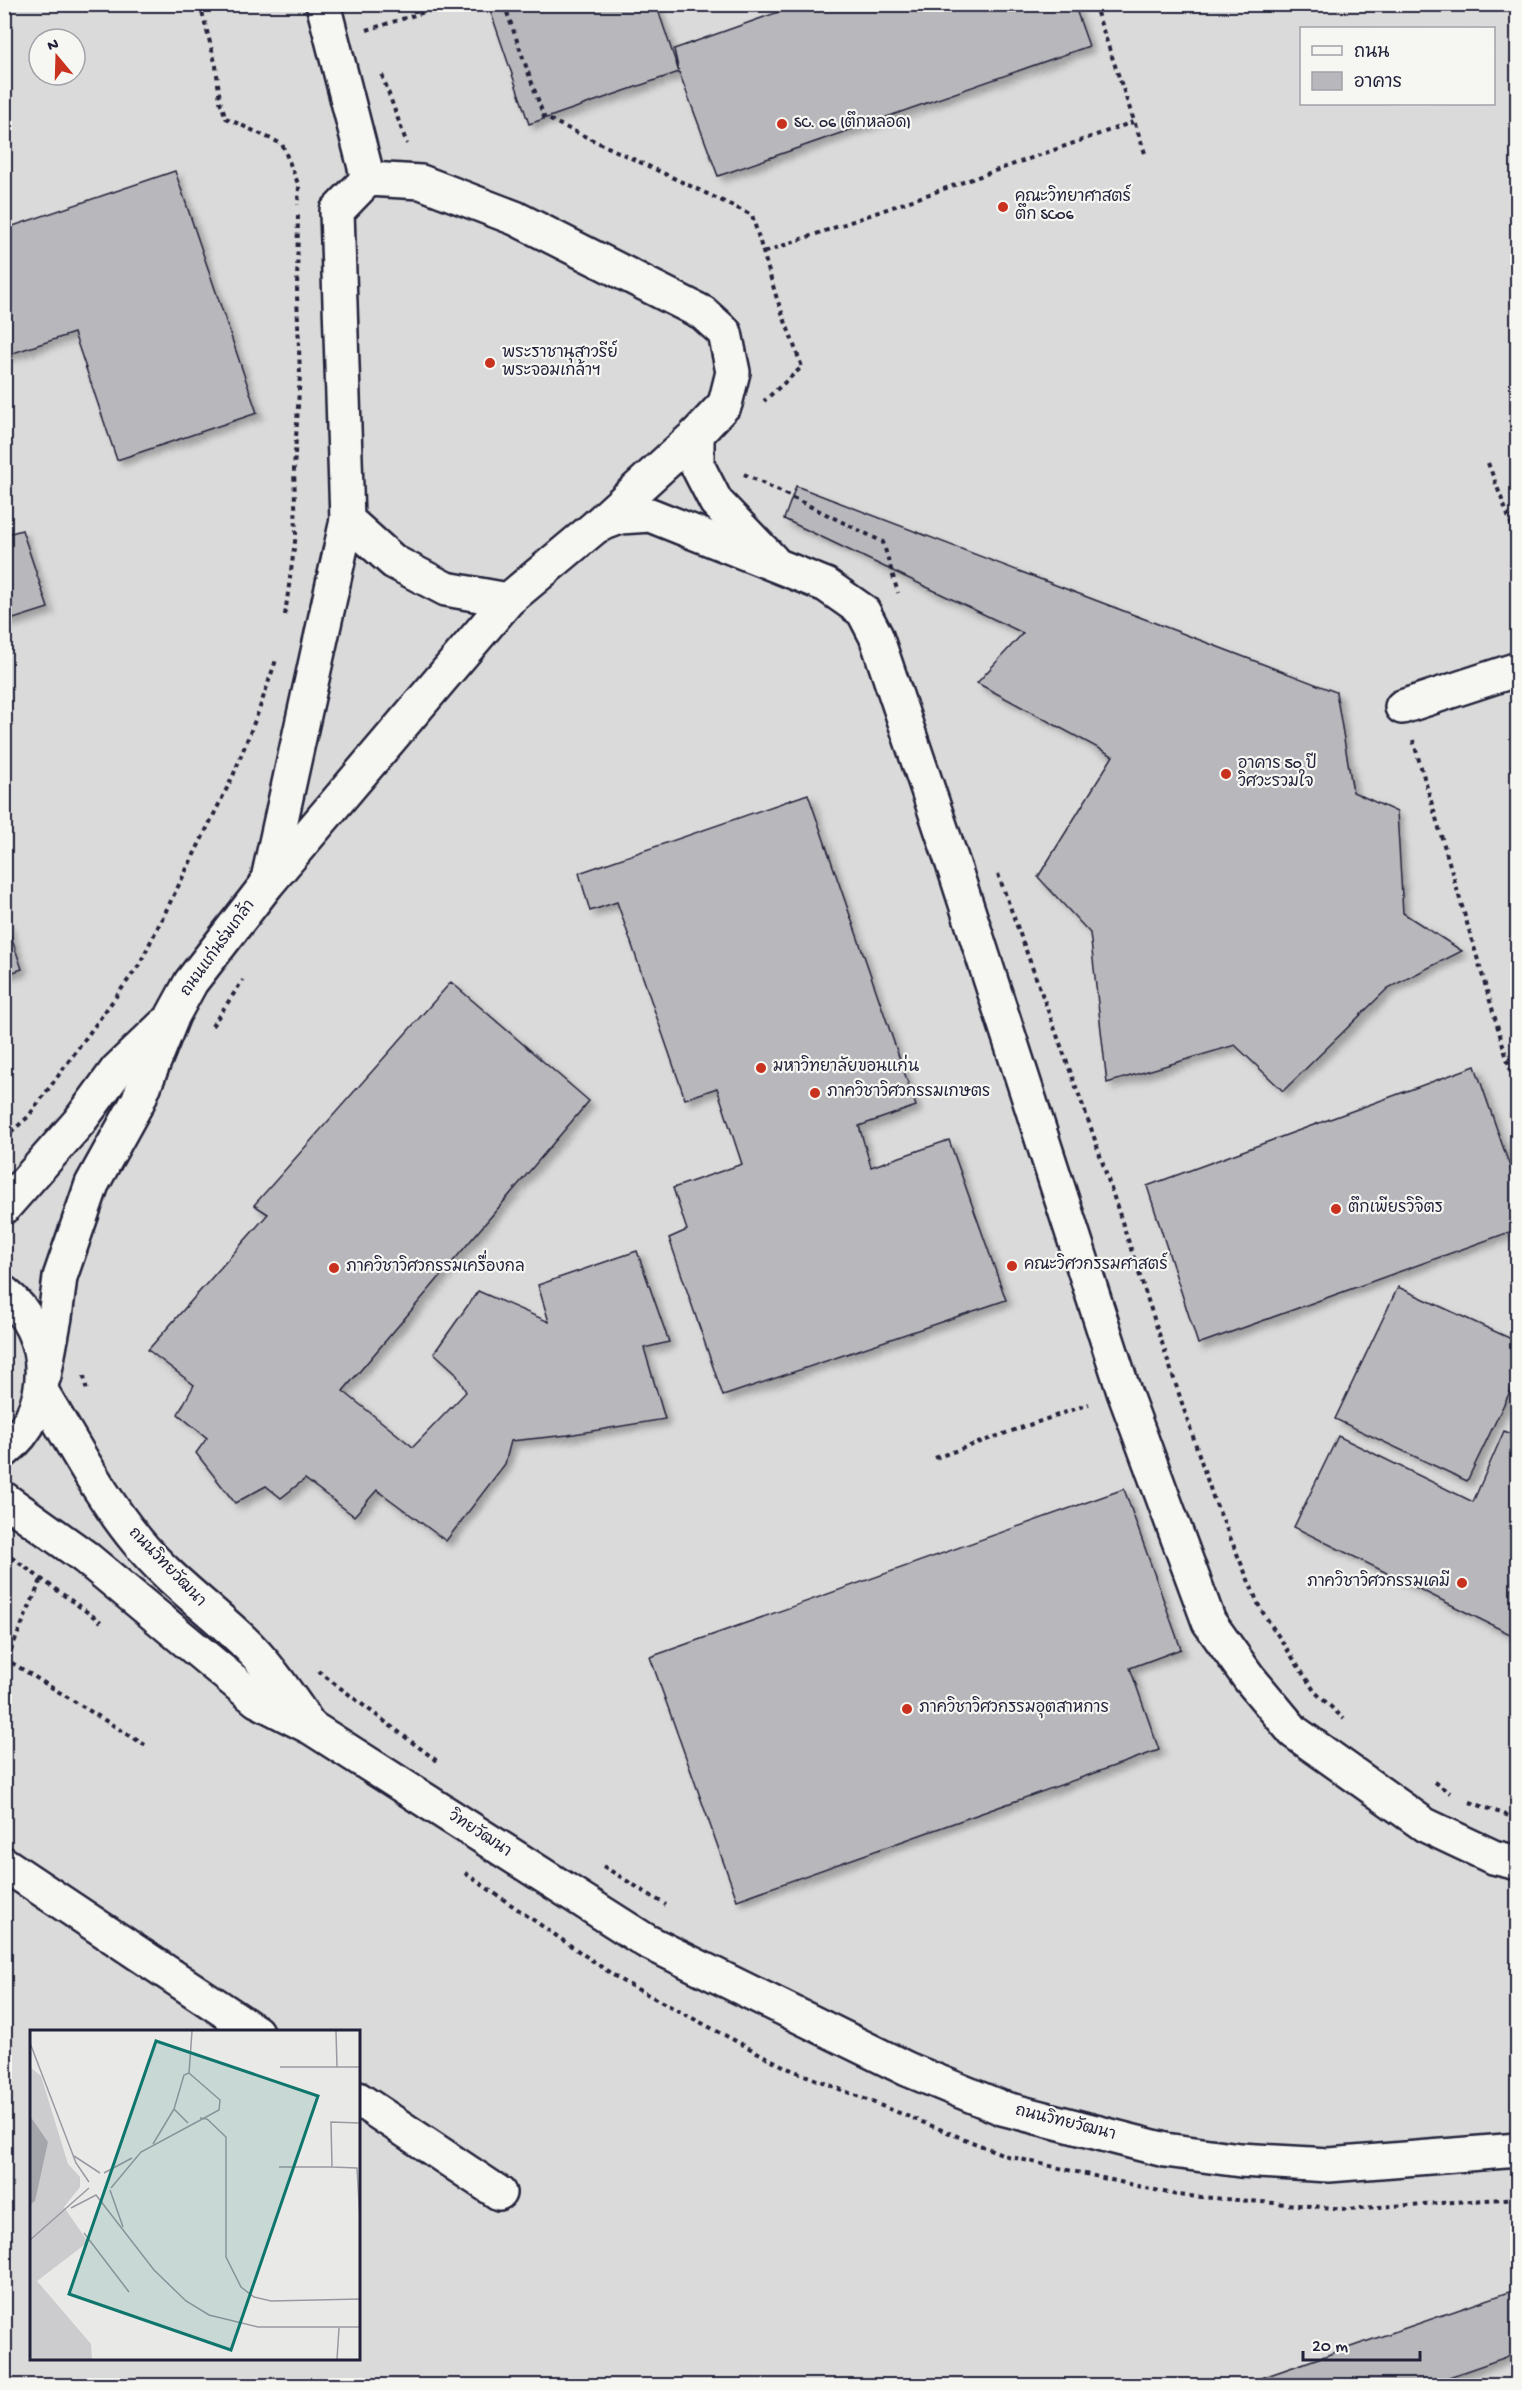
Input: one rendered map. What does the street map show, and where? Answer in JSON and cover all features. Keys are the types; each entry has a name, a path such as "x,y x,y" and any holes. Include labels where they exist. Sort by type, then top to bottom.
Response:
{"street":[{"path":"267,884 347,520 337,211 368,179 323,4"},
{"name":"ถนนแก่นร่มเกล้า","path":"173,1015 191,982 267,884 508,600 594,528 697,434 725,404 733,372 725,333 703,313 515,218 421,182 368,179"},
{"path":"697,434 698,465 716,502 775,564"},
{"path":"594,528 620,517 650,515 825,585 863,611 876,636 960,884 1124,1392 1209,1622 1249,1677 1294,1732 1425,1825 1493,1857 1518,1863"},
{"path":"347,520 394,562 446,589 508,600"},
{"path":"1402,708 1518,669"},
{"path":"4,1207 80,1122 117,1070 173,1015"},
{"path":"4,1451 15,1442 32,1418 42,1383 60,1277 92,1185 138,1101 173,1015"},
{"path":"4,1293 15,1302 31,1324 41,1349 42,1383"},
{"name":"ถนนวิทยวัฒนา","path":"42,1383 110,1506 138,1543 183,1588 243,1640 312,1728"},
{"name":"วิทยวัฒนา","path":"4,1499 85,1557 257,1700 312,1728 646,1941"},
{"path":"4,1864 254,2030"},
{"name":"ถนนวิทยวัฒนา","path":"646,1941 907,2069 1002,2108 1165,2150 1240,2160 1329,2165 1518,2150"},
{"path":"360,2100 499,2193"}],"path":[{"path":"200,4 216,66 220,101 226,118 282,144 299,186 297,295 300,375 294,469 296,534 285,617"},
{"path":"366,30 450,4"},
{"path":"1094,4 1146,156"},
{"path":"363,21 370,41"},
{"path":"381,73 421,182"},
{"path":"765,252 1133,122"},
{"path":"1488,463 1518,542"},
{"path":"4,1138 28,1117 139,965 233,776 276,659"},
{"path":"1402,708 1518,1096"},
{"path":"207,1036 244,979"},
{"path":"82,1369 89,1400"},
{"path":"934,1458 1124,1392"},
{"path":"41,1580 6,1659 145,1745"},
{"path":"310,1664 447,1768"},
{"path":"596,1862 666,1905"}],"shaded area":[{"name":"มหาวิทยาลัยขอนแก่น","path":"5,5 1517,5 1517,2385 5,2385"}],"building":[{"path":"488,4 656,4 679,72 529,124"},
{"name":"SC. 06 (ตึกหลอด)","path":"801,4 1074,4 1089,46 718,176 679,72 674,49"},
{"path":"175,171 257,413 117,460 74,333 4,356 4,229"},
{"name":"อาคาร 50 ปี วิศวะรวมใจ","path":"796,486 1336,692 1353,792 1397,812 1403,913 1462,951 1388,988 1283,1091 1235,1045 1107,1083 1090,933 1038,877 1113,756 977,683 1023,633 784,519"},
{"path":"22,530 48,608 4,622 4,535"},
{"name":"ภาควิชาวิศวกรรมเกษตร","path":"808,794 916,1106 859,1126 871,1167 949,1140 1006,1300 723,1396 669,1238 687,1230 673,1188 742,1164 717,1088 685,1099 617,902 590,911 579,873"},
{"path":"4,916 22,969 4,975"},
{"name":"ภาควิชาวิศวกรรมเครื่องกล","path":"451,982 589,1101 343,1391 413,1447 466,1392 455,1372 434,1353 478,1291 549,1322 538,1285 637,1251 669,1342 644,1348 665,1419 568,1435 511,1441 505,1464 446,1541 377,1490 354,1516 305,1479 281,1498 266,1486 235,1503 196,1453 207,1438 178,1414 194,1385 148,1350 268,1214 254,1205"},
{"name":"ตึกเพียรวิจิตร","path":"1475,1066 1518,1190 1518,1229 1198,1344 1147,1186"},
{"path":"1398,1287 1518,1342 1518,1375 1467,1481 1335,1419"},
{"name":"ภาควิชาวิศวกรรมเคมี","path":"1504,1431 1518,1437 1518,1638 1294,1527 1338,1436 1473,1502"},
{"name":"ภาควิชาวิศวกรรมอุตสาหการ","path":"1124,1489 1181,1649 1130,1668 1159,1750 737,1900 650,1657"},
{"path":"1518,2289 1518,2353 1423,2386 1238,2386"}],"place":[{"name":"SC. 06 (ตึกหลอด)","path":"782,124"},
{"name":"คณะวิทยาศาสตร์ ตึก SC06","path":"1003,207"},
{"name":"พระราชานุสาวรีย์ พระจอมเกล้าฯ","path":"490,363"},
{"name":"อาคาร 50 ปี วิศวะรวมใจ","path":"1226,774"},
{"name":"มหาวิทยาลัยขอนแก่น","path":"761,1068"},
{"name":"ภาควิชาวิศวกรรมเกษตร","path":"815,1093"},
{"name":"ตึกเพียรวิจิตร","path":"1336,1209"},
{"name":"คณะวิศวกรรมศาสตร์","path":"1012,1266"},
{"name":"ภาควิชาวิศวกรรมเครื่องกล","path":"334,1268"},
{"name":"ภาควิชาวิศวกรรมเคมี","path":"1462,1583"},
{"name":"ภาควิชาวิศวกรรมอุตสาหการ","path":"907,1709"}]}
